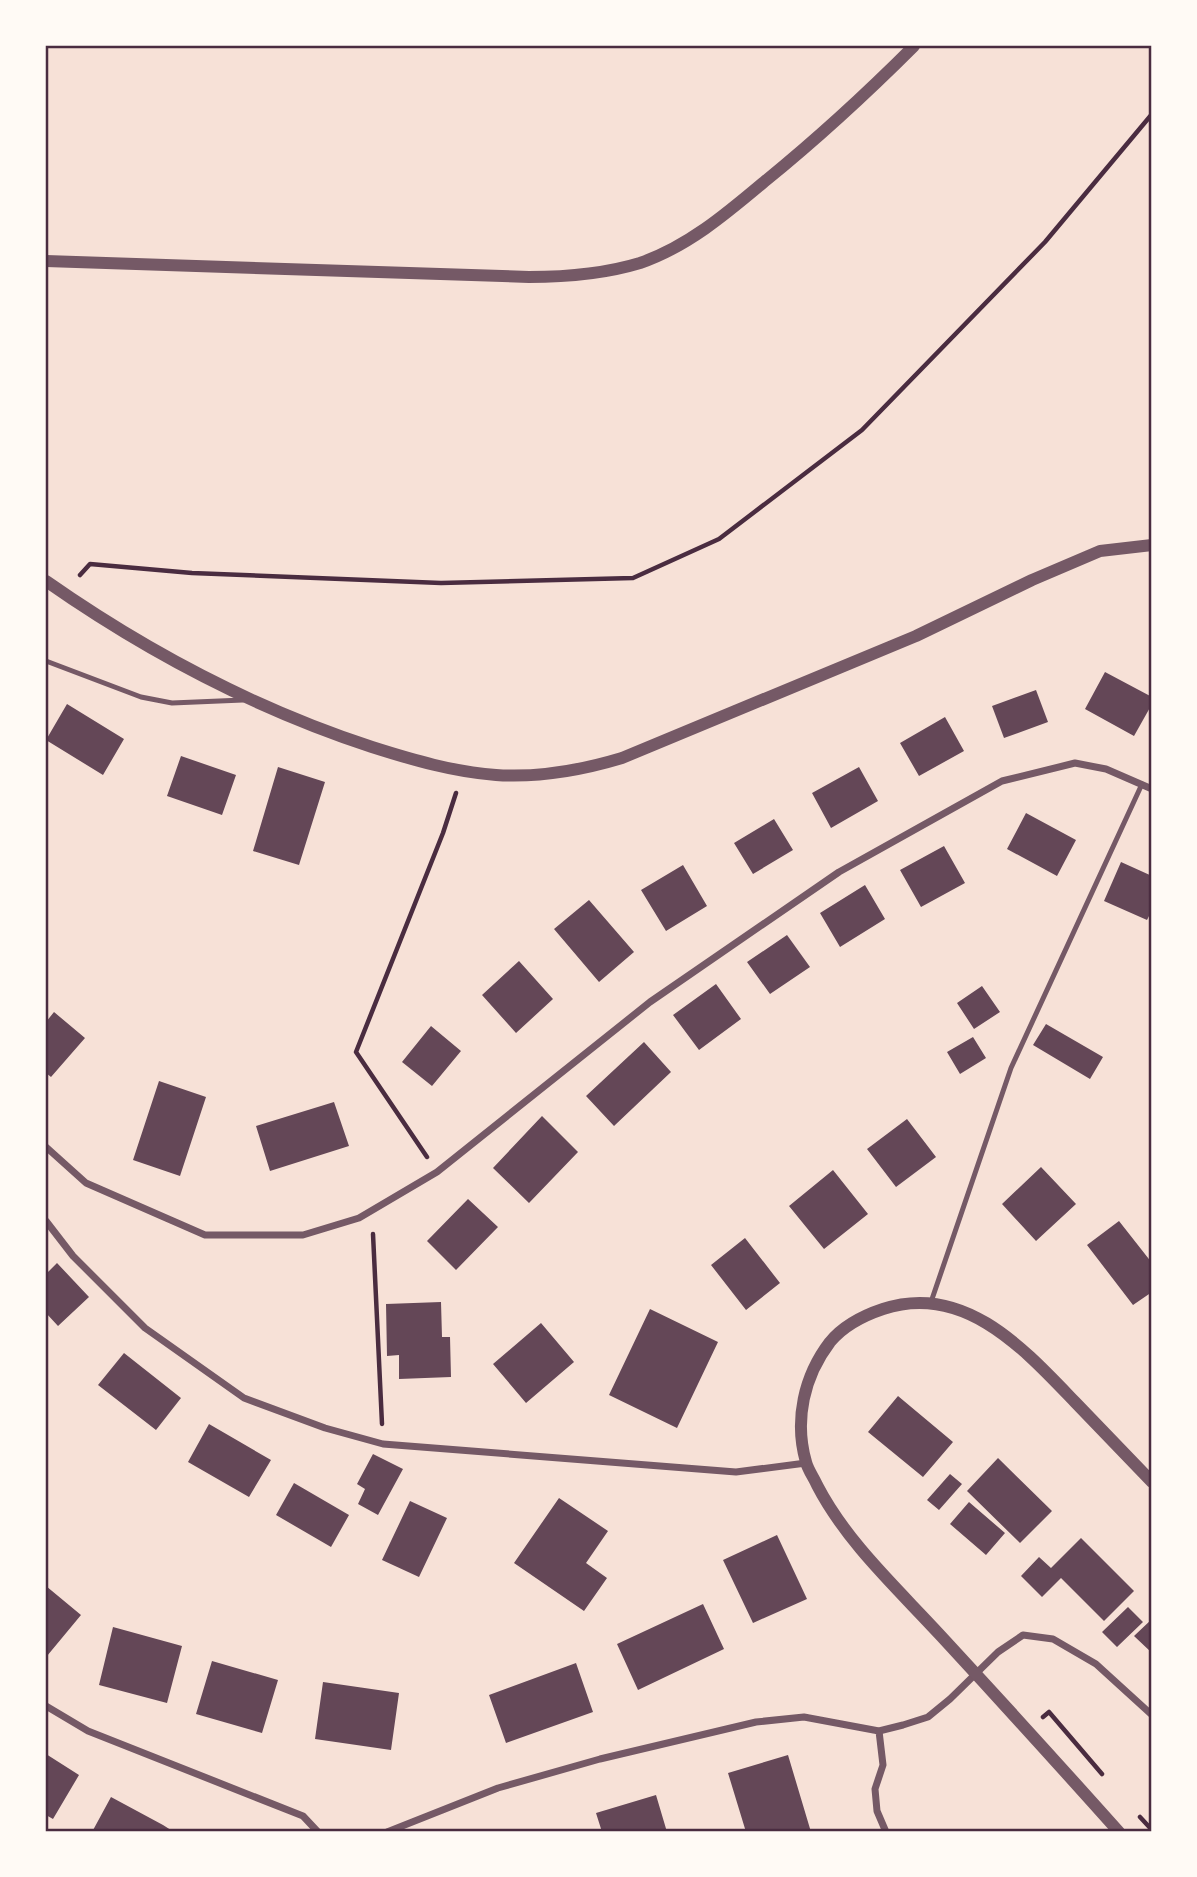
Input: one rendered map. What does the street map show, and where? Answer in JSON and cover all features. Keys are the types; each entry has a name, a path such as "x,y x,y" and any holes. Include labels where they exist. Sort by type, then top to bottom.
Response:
{"street":[{"path":"46,261 529,277 579,275 621,268 659,255 714,223 827,129 914,46"},
{"path":"46,581 147,646 253,700 345,738 404,757 462,771 499,775 543,774 583,769 622,758 916,636 1032,579 1100,551 1152,545"},
{"path":"46,1147 86,1183 205,1235 303,1235 359,1218 437,1172 661,995 839,872 1002,781 1075,763 1106,769 1152,789"},
{"path":"46,1222 73,1256 145,1328 244,1398 325,1428 383,1444 736,1472 806,1463"},
{"path":"1119,1832 862,1549 828,1506 806,1463 801,1427 804,1392 816,1361 838,1333 861,1317 893,1306 930,1303 963,1311 997,1329 1030,1355 1152,1482"},
{"path":"387,1832 498,1788 600,1759 756,1722 804,1717 879,1731 928,1717 998,1652 1023,1635 1053,1639 1096,1664 1152,1715"},
{"path":"46,1706 88,1731 303,1816 318,1832"},
{"path":"879,1731 883,1765 875,1789 877,1811 886,1832"}],"lane":[{"path":"46,661 111,687 151,699 173,703 253,700"},
{"path":"930,1303 1012,1068 1142,784"}],"path":[{"path":"62,593 90,564 192,573 441,583 633,578 719,538 862,430 1045,242 1152,114"},
{"path":"437,1172 356,1052 443,833 462,771"},
{"path":"373,1257 383,1444"}],"building":[{"path":"1105,672 1152,697 1152,704 1134,736 1085,709"},
{"path":"1036,690 1048,722 1004,738 992,706"},
{"path":"67,704 124,739 103,775 46,740"},
{"path":"945,717 964,751 919,776 900,743"},
{"path":"181,756 236,775 222,815 167,796"},
{"path":"278,767 325,782 299,865 253,851"},
{"path":"859,767 878,801 831,828 812,793"},
{"path":"1026,813 1076,840 1057,876 1007,849"},
{"path":"774,819 793,850 753,874 734,843"},
{"path":"944,846 965,883 921,907 900,870"},
{"path":"1121,862 1152,876 1152,910 1147,920 1104,901"},
{"path":"683,865 707,906 666,931 641,890"},
{"path":"865,885 885,919 840,947 820,913"},
{"path":"589,900 634,952 599,982 554,929"},
{"path":"787,935 810,967 770,994 747,962"},
{"path":"519,961 553,999 516,1033 482,995"},
{"path":"716,984 741,1019 699,1050 673,1015"},
{"path":"982,986 1000,1012 974,1029 957,1003"},
{"path":"54,1012 85,1038 51,1077 46,1073 46,1022"},
{"path":"1046,1024 1103,1057 1090,1079 1033,1045"},
{"path":"431,1026 461,1051 432,1086 402,1062"},
{"path":"973,1037 986,1058 960,1074 947,1052"},
{"path":"644,1042 671,1072 614,1126 586,1096"},
{"path":"159,1081 206,1097 180,1176 133,1160"},
{"path":"334,1102 349,1146 270,1171 256,1126"},
{"path":"542,1116 578,1152 529,1203 493,1168"},
{"path":"907,1119 936,1157 896,1187 867,1149"},
{"path":"1041,1167 1076,1204 1036,1241 1002,1204"},
{"path":"833,1170 868,1214 824,1249 789,1206"},
{"path":"468,1199 498,1227 456,1270 427,1241"},
{"path":"1119,1221 1152,1263 1152,1292 1133,1305 1087,1245"},
{"path":"745,1238 780,1283 746,1310 711,1265"},
{"path":"57,1263 89,1297 58,1326 46,1313 46,1274"},
{"path":"441,1302 442,1337 450,1337 451,1377 399,1379 399,1355 387,1356 386,1304"},
{"path":"650,1309 718,1342 677,1428 609,1395"},
{"path":"541,1323 574,1362 526,1403 493,1364"},
{"path":"124,1353 181,1398 156,1430 98,1385"},
{"path":"898,1396 953,1442 923,1477 868,1432"},
{"path":"209,1424 271,1460 249,1497 188,1462"},
{"path":"373,1454 403,1469 378,1515 358,1504 365,1489 357,1484"},
{"path":"998,1458 1052,1511 1020,1543 967,1491"},
{"path":"950,1474 962,1484 939,1510 927,1500"},
{"path":"294,1483 349,1515 331,1547 276,1515"},
{"path":"559,1498 608,1531 586,1563 607,1578 584,1611 514,1563"},
{"path":"410,1501 447,1518 419,1577 382,1560"},
{"path":"969,1502 1005,1533 986,1555 950,1524"},
{"path":"777,1535 807,1599 753,1623 723,1560"},
{"path":"1081,1538 1134,1591 1104,1621 1061,1578 1042,1597 1021,1576 1039,1557 1051,1568"},
{"path":"46,1586 81,1615 47,1656 46,1655"},
{"path":"703,1604 724,1649 638,1690 617,1644"},
{"path":"1128,1607 1143,1622 1117,1647 1102,1632"},
{"path":"1152,1619 1152,1653 1134,1636"},
{"path":"113,1627 182,1646 167,1703 99,1685"},
{"path":"212,1661 278,1680 262,1733 196,1714"},
{"path":"576,1663 593,1712 506,1743 489,1695"},
{"path":"323,1682 399,1693 391,1750 315,1739"},
{"path":"46,1754 79,1775 53,1819 46,1815"},
{"path":"788,1755 811,1832 746,1832 728,1773"},
{"path":"656,1795 667,1832 602,1832 596,1813"},
{"path":"111,1797 163,1825 174,1832 92,1832"}]}
